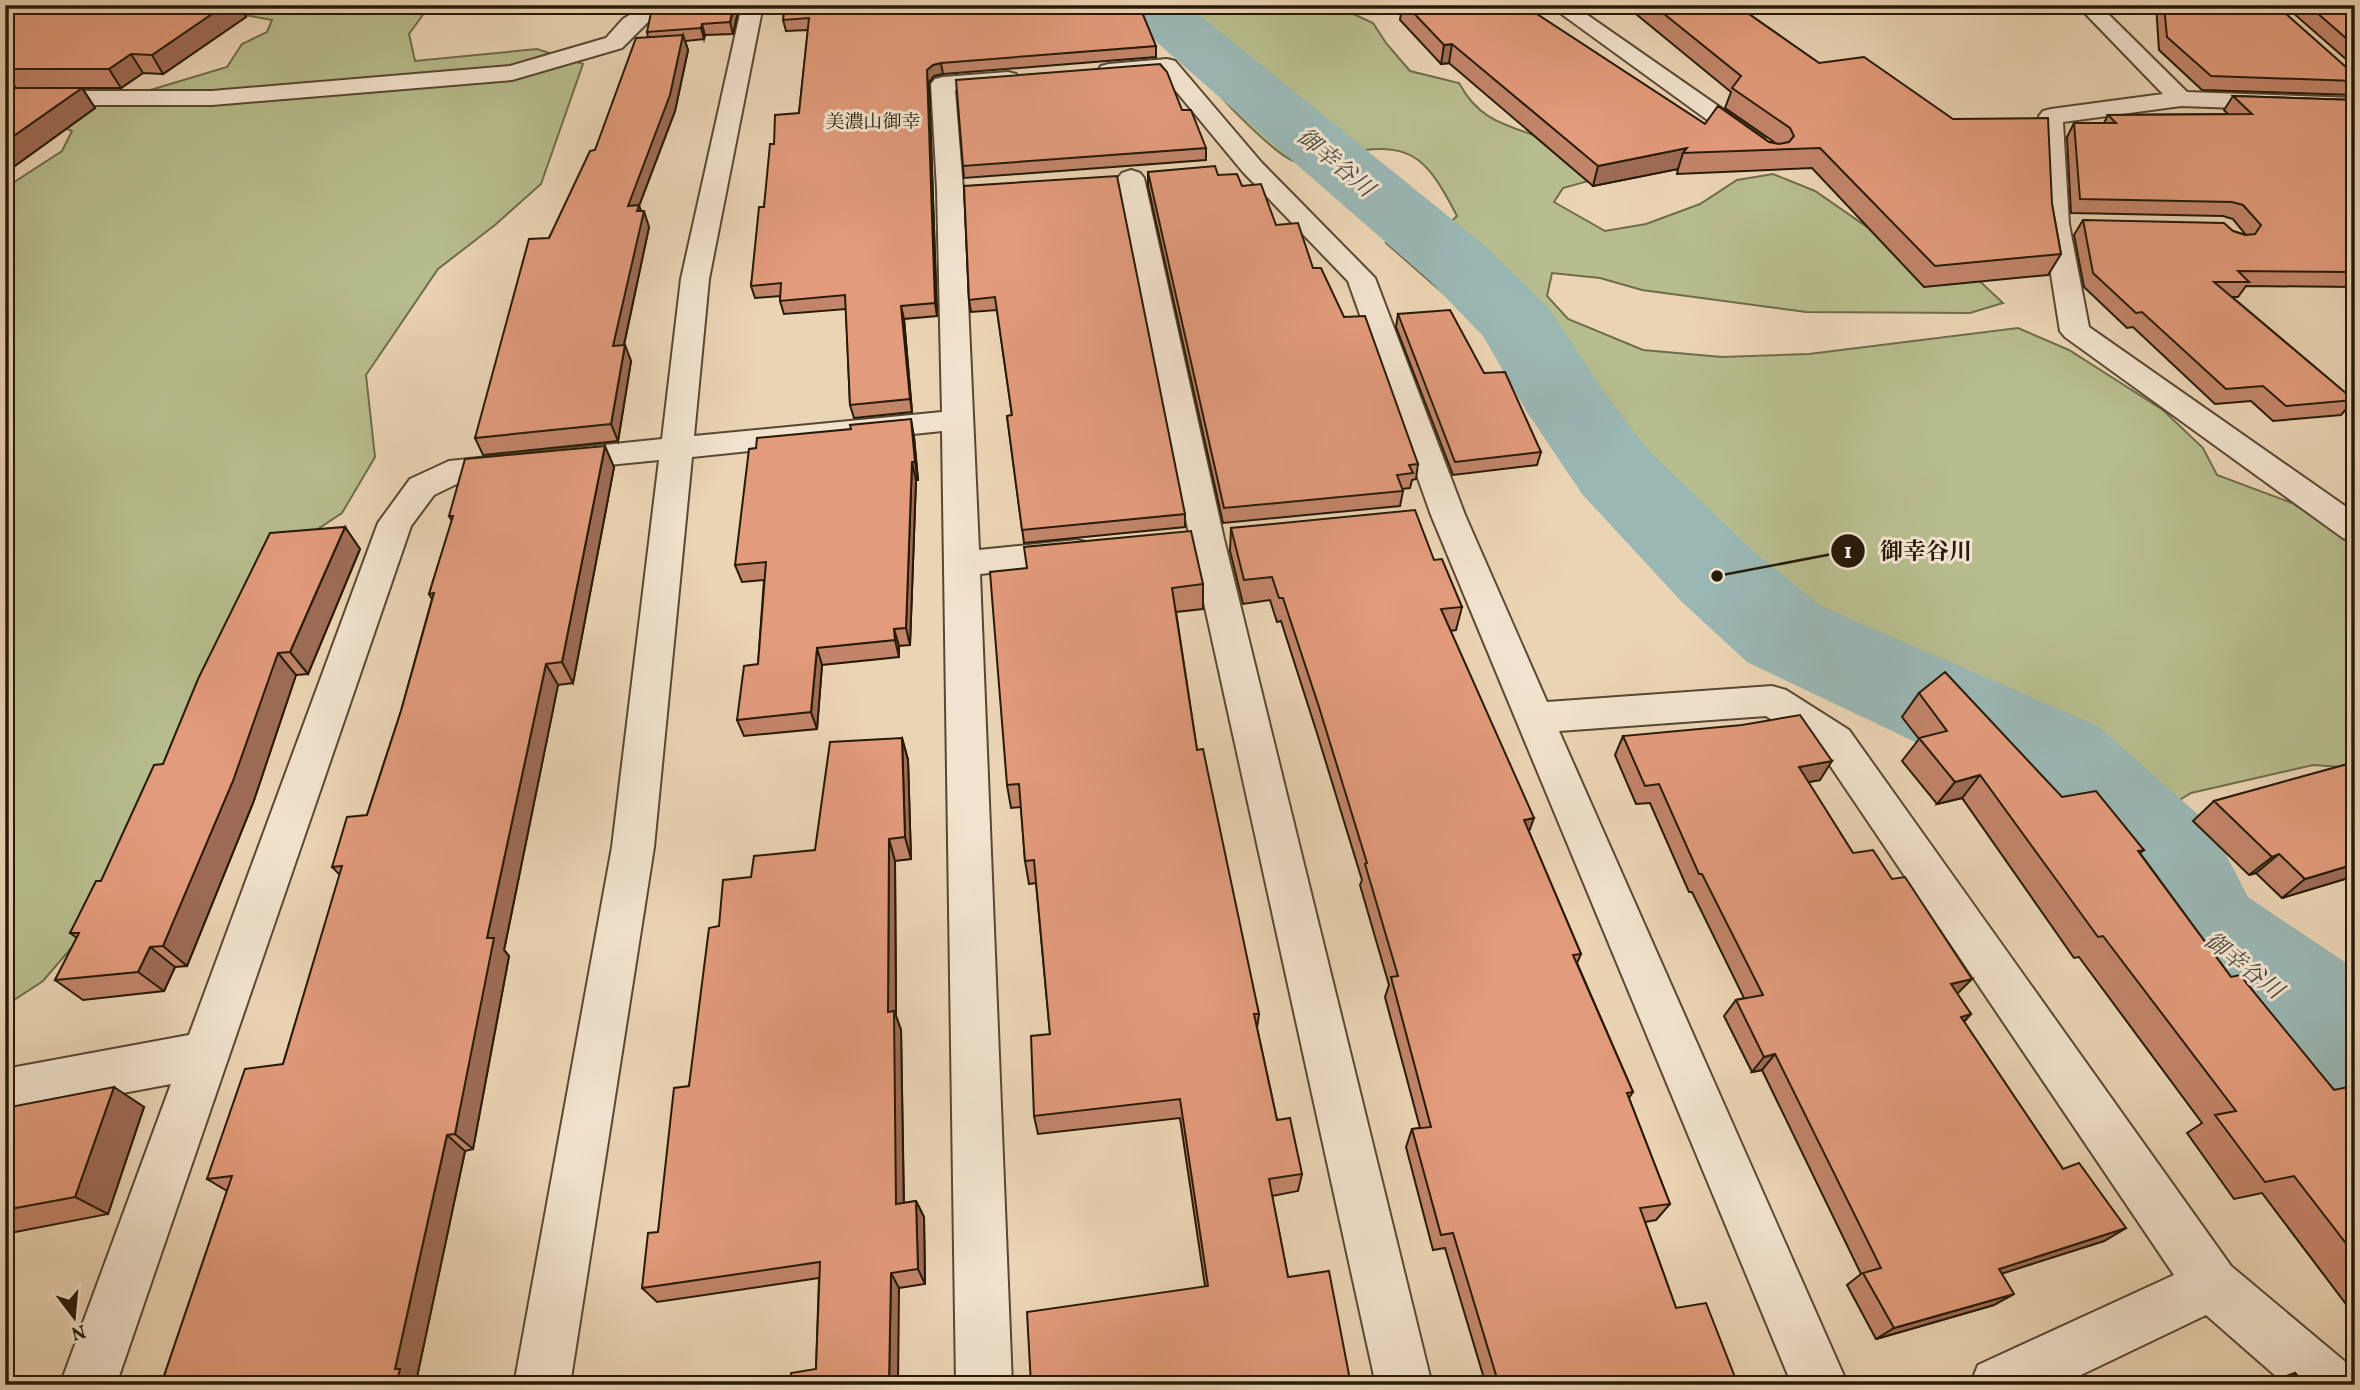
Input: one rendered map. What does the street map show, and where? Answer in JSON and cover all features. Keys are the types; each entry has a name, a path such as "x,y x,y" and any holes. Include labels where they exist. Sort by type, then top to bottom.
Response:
{"street":[{"path":"5,105 16,98 212,98 512,73 614,43 631,24 648,11 727,5"},
{"path":"542,1385 632,847 695,279 753,5"},
{"path":"1559,5 1772,155"},
{"path":"2087,5 2181,99"},
{"path":"1088,72 1167,66 1238,168 1361,278 1435,516 1534,718 1820,1385"},
{"path":"984,1385 958,420 950,189 943,84 1035,76"},
{"path":"2355,105 2181,99 2051,116 2056,223 2075,331 2355,530"},
{"path":"1130,178 1207,539 1404,1385"},
{"path":"950,189 978,187"},
{"path":"2056,223 2084,224"},
{"path":"88,1385 395,523 422,487 461,469 677,445 958,420"},
{"path":"961,564 1111,549"},
{"path":"1534,718 1772,701 1835,741 2212,1285 2329,1385"},
{"path":"5,1092 205,1055"},
{"path":"1998,1385 2212,1285"}],"green space":[{"path":"229,5 430,5 409,34 415,61 537,49 583,64 541,184 495,225 438,269 366,375 375,457 342,513 277,556 121,890 43,981 5,1006 5,188 62,151 72,131 40,117 49,106 147,91 227,67 242,44 267,32 272,20 239,14"},
{"path":"1176,5 1334,5 1373,23 1410,71 1459,83 1468,97 1488,116 1554,143 1613,174 1563,188 1554,202 1605,231 1646,224 1700,204 1737,180 1773,174 1815,191 1886,240 1970,272 2003,303 1970,313 1806,312 1642,290 1600,278 1552,273 1547,296 1568,319 1643,350 1722,357 1809,354 2018,328 2069,350 2163,410 2203,448 2217,475 2292,503 2355,541 2355,768 2313,765 2191,793 2157,814 2124,802 2066,745 1891,654 1818,624 1777,594 1720,542 1609,431 1585,398 1490,340 1459,307 1386,243 1400,235 1442,230 1457,216 1435,178 1424,165 1413,156 1383,149 1340,154 1308,162 1298,162 1280,153 1254,131 1214,88 1197,59"}],"building":[{"path":"5,5 225,5 152,55 131,54 109,69 5,69"},
{"path":"734,5 730,22 702,24 701,28 647,32 652,8"},
{"path":"785,5 1139,5 1156,46 941,63 927,70 935,303 901,306 910,399 850,405 845,295 780,301 781,283 751,286 759,207 764,207 770,144 774,144 775,115 799,113 809,18 783,20"},
{"path":"1406,5 1523,5 1705,124 1718,106 1769,142 1779,144 1789,142 1794,136 1790,128 1732,88 1741,76 1653,5 1736,5 1819,63 1864,57 1953,119 2048,118 2052,204 2061,254 1935,266 1820,148 1683,153 1687,148 1598,166 1452,44 1444,45"},
{"path":"2164,5 2276,5 2355,75 2355,81 2211,76 2167,37"},
{"path":"2308,5 2355,5 2355,46"},
{"path":"683,35 670,95 628,206 639,205 637,211 644,211 613,346 625,345 611,424 475,438 529,239 549,238 590,151 595,150 636,38"},
{"path":"1160,64 1167,72 1182,110 1191,110 1206,148 963,166 956,80"},
{"path":"82,88 5,142 5,89"},
{"path":"2233,96 2355,100 2355,272 2238,271 2249,282 2214,282 2354,400 2286,406 2263,386 2226,389 2142,312 2136,313 2093,273 2083,220 2224,223 2233,231 2245,235 2255,234 2261,225 2243,205 2232,202 2080,199 2074,123 2116,123 2108,115 2252,114"},
{"path":"1215,166 1218,175 1237,174 1242,186 1261,184 1276,225 1298,223 1313,268 1321,268 1344,317 1365,316 1418,464 1409,465 1413,473 1397,475 1403,491 1224,508 1148,172"},
{"path":"1117,176 1185,514 1022,530 1007,416 1012,415 995,297 969,300 964,186"},
{"path":"1450,310 1484,373 1505,372 1541,452 1455,462 1398,314"},
{"path":"911,419 915,462 912,462 906,628 894,629 895,640 817,648 811,712 737,720 744,666 758,664 766,562 735,565 749,449 756,448 757,438 851,429 850,425"},
{"path":"605,446 562,662 546,664 487,938 494,938 455,1134 447,1135 395,1369 400,1369 396,1385 161,1385 232,1176 207,1179 245,1069 283,1064 342,866 332,867 347,817 367,815 401,711 434,593 429,594 453,516 449,516 465,459"},
{"path":"1415,510 1434,560 1442,559 1462,607 1441,609 1534,818 1524,820 1581,954 1573,955 1633,1092 1627,1093 1670,1204 1640,1208 1676,1308 1706,1303 1738,1385 1499,1385 1453,1233 1441,1235 1412,1129 1431,1127 1391,977 1398,976 1365,864 1367,863 1283,598 1279,598 1272,577 1244,580 1231,528"},
{"path":"345,527 290,652 278,653 233,781 163,946 150,947 138,972 55,980 79,933 70,933 96,881 101,881 154,765 163,764 198,679 270,533"},
{"path":"1191,531 1203,584 1172,588 1197,750 1203,749 1259,1014 1254,1014 1277,1120 1290,1118 1302,1174 1269,1179 1288,1277 1329,1271 1351,1385 1031,1385 1027,1312 1208,1286 1180,1099 1034,1116 1031,1036 1050,1034 1034,860 1025,861 1019,784 1007,785 990,572 1027,568 1024,547"},
{"path":"1945,672 2062,797 2096,791 2144,850 2138,851 2231,977 2240,975 2334,1090 2353,1086 2355,1255 2294,1176 2265,1182 2215,1115 2236,1111 2103,936 2098,937 1980,775 1955,782 1919,738 1947,731 1919,693"},
{"path":"1800,715 1832,761 1799,767 1853,853 1873,850 1892,879 1905,877 1972,979 1951,984 1971,1014 1961,1017 2063,1169 2079,1163 2126,1228 1999,1269 2014,1294 1894,1328 1863,1273 1881,1268 1775,1054 1764,1057 1736,1000 1763,995 1702,874 1699,874 1659,784 1645,786 1623,736 1742,725"},
{"path":"902,738 905,837 889,839 888,1012 894,1011 896,1204 916,1201 918,1269 891,1273 889,1385 790,1385 791,1373 816,1369 820,1262 642,1288 648,1233 658,1232 674,1088 689,1086 709,928 719,926 723,880 751,877 754,856 815,850 830,742"},
{"path":"2355,762 2355,864 2305,879 2279,854 2272,857 2214,801"},
{"path":"114,1087 75,1197 5,1210 5,1108"},
{"path":"2295,1373 2305,1385 2276,1385"}],"waterway":[{"name":"御幸谷川","path":"1150,5 1457,263 1518,324 1572,412 1615,472 1717,576 1784,634 2057,758 2168,863 2203,937 2355,1047"}],"place":[{"name":"御幸谷川","path":"1717,576"}],"district":[{"name":"美濃山御幸","path":"873,121"}]}
